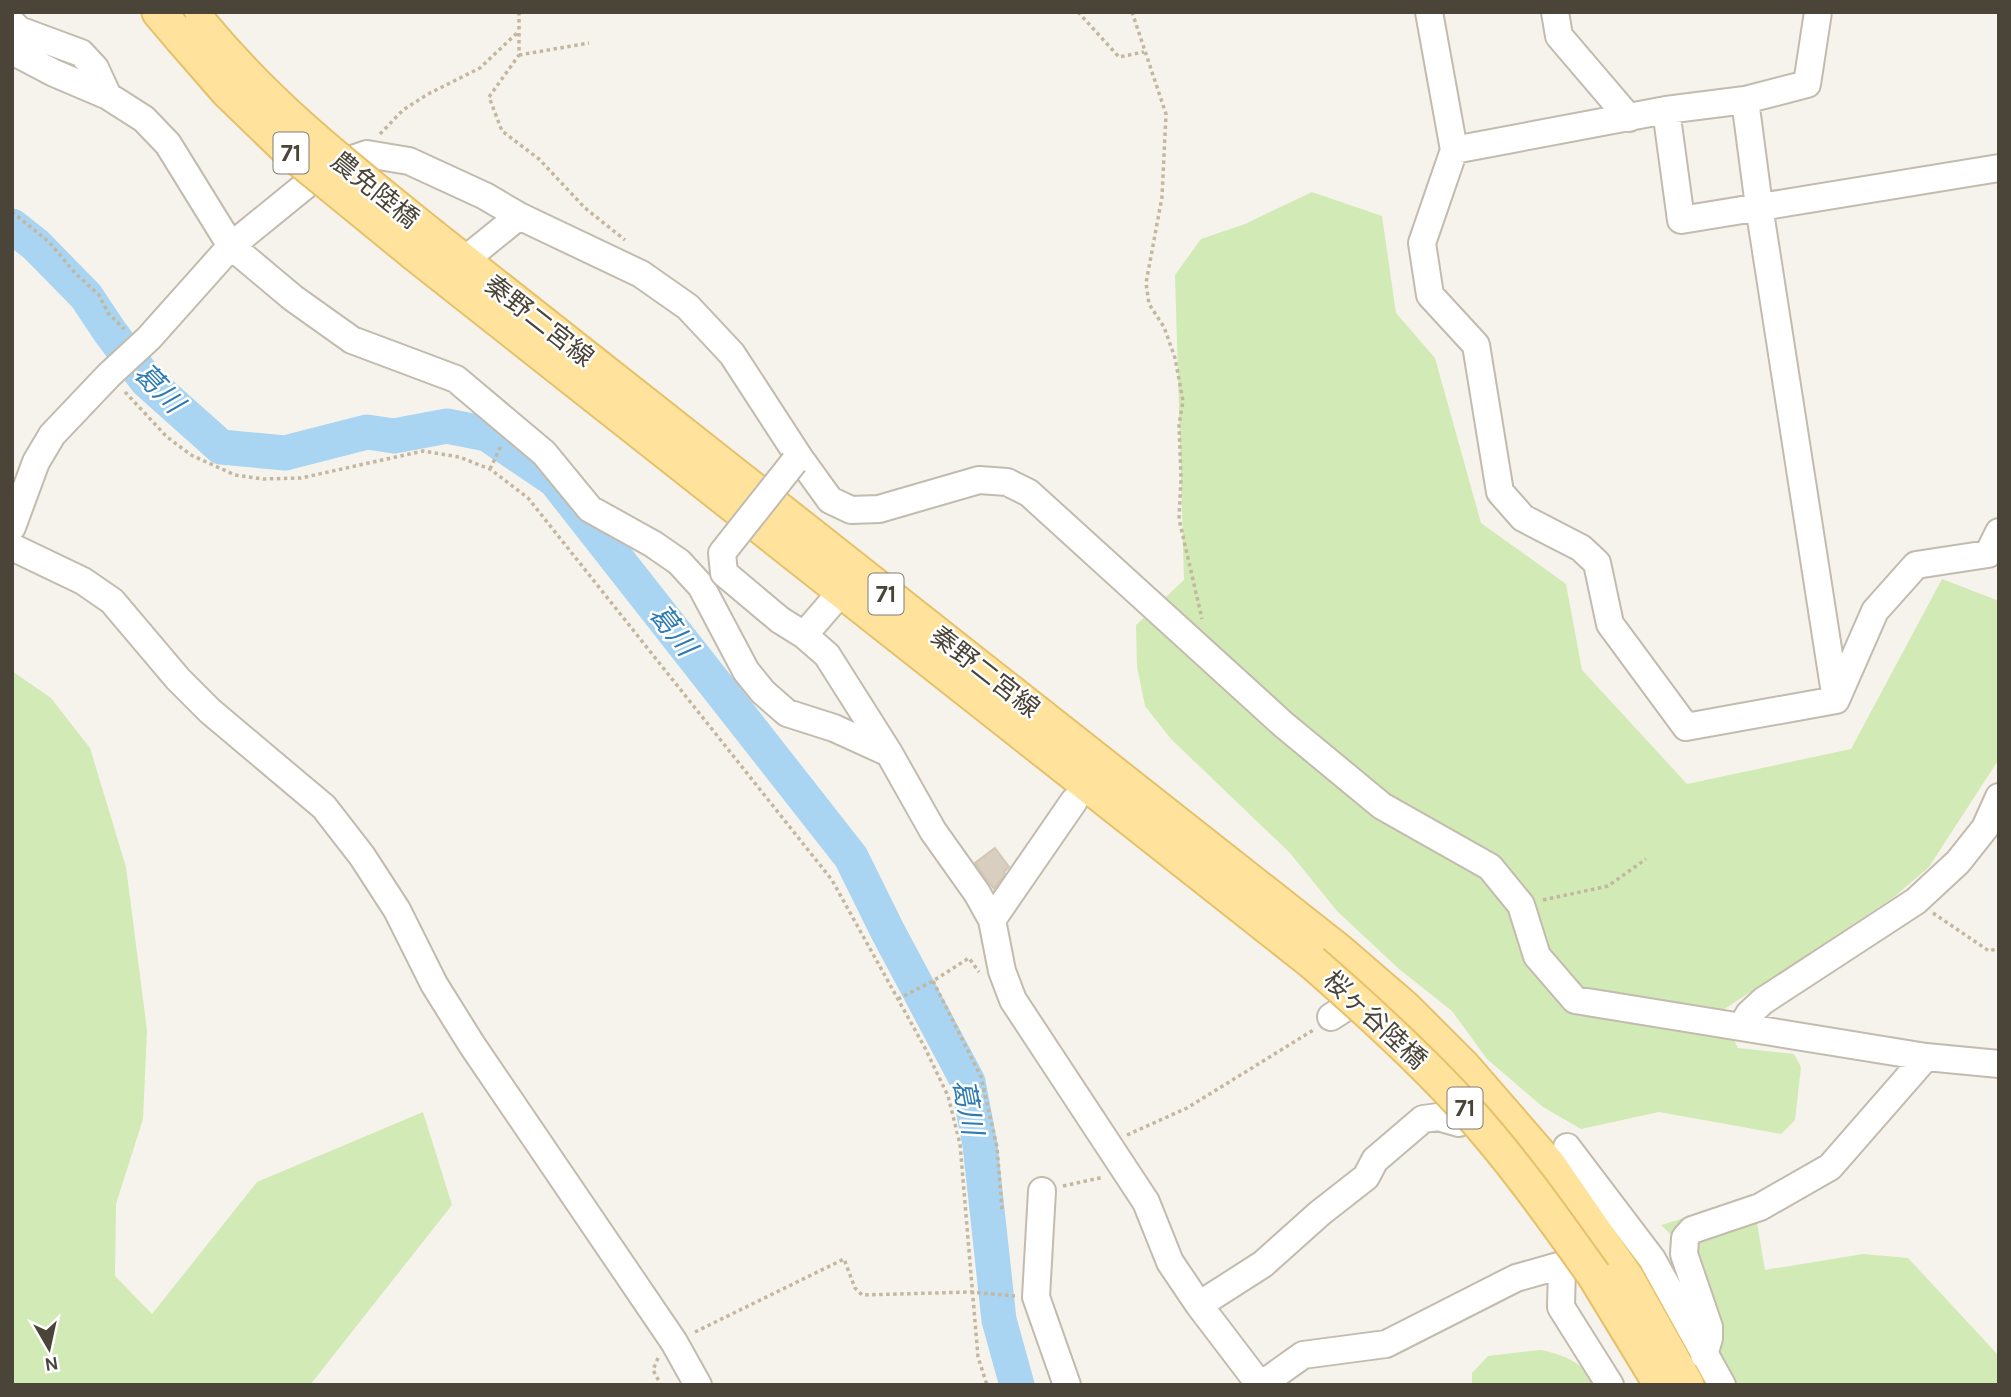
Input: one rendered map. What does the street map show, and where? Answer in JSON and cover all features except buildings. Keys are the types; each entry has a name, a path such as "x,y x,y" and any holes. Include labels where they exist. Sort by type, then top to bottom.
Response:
{"main road":[{"name":"71","path":"159,12 191,25"},
{"name":"農免陸橋","path":"191,25 424,245"},
{"name":"秦野二宮線","path":"424,245 1326,957"},
{"name":"秦野二宮線","path":"454,269 842,591 1326,957"},
{"name":"桜ヶ谷陸橋","path":"1326,957 1378,1020 1468,1111 1538,1196 1622,1268"},
{"name":"71","path":"1622,1268 1644,1354 1661,1385"},
{"name":"71","path":"1622,1268 1687,1385"}],"street":[{"path":"1429,12 1454,150 1422,243 1430,295 1476,345 1500,492 1523,518 1581,548 1597,563 1610,624 1686,727 1836,700"},
{"path":"1555,12 1559,36 1629,118"},
{"path":"1454,150 1666,110 1745,100 1807,84 1818,12"},
{"path":"12,23 19,30 81,53 95,68 108,96"},
{"path":"12,51 108,96 144,119 167,144 231,246 293,298 352,340 456,379 544,453 590,509 653,544 679,562 701,586 746,671 763,692 787,713 834,727 889,753"},
{"path":"1745,100 1836,700"},
{"path":"1666,110 1681,220 1999,168"},
{"path":"12,527 36,462 52,435 110,373 139,348 231,246 328,167 367,153 409,161 641,274 688,307 732,354 797,460 830,500 852,510 879,509 979,480 1007,482 1029,493 1284,725 1382,806 1490,867 1521,905 1537,956 1575,1000 1926,1057 1999,1064"},
{"path":"454,269 519,216"},
{"path":"797,460 722,553 724,573 827,655 889,753 933,831 977,893 992,920 1002,971 1013,1000 1146,1202 1170,1262 1260,1385 1303,1355 1386,1344 1516,1278 1562,1265"},
{"path":"1836,700 1875,611 1916,565 1988,554 1999,532"},
{"path":"12,547 83,581 112,601 178,679 210,711 324,807 362,856 397,910 434,984 472,1045 674,1342 698,1385"},
{"path":"804,635 842,591"},
{"path":"1742,1026 1749,1014 1763,1001 1916,901 1958,862 1985,828 1999,797"},
{"path":"992,920 1074,801"},
{"path":"1199,1305 1264,1264 1320,1213 1366,1177 1375,1160 1423,1119 1438,1117 1459,1123 1465,1118 1458,1082 1368,993 1322,1024"},
{"path":"1704,1355 1709,1327 1684,1254 1685,1238 1692,1230 1760,1207 1830,1167 1926,1057"},
{"path":"1567,1147 1622,1268 1704,1355 1722,1385"},
{"path":"1042,1191 1036,1297 1067,1385"},
{"path":"1562,1265 1574,1275 1622,1349"},
{"path":"1562,1265 1561,1307 1610,1385"}],"path":[{"path":"519,12 519,55 489,97 502,131 539,159 585,208 625,240"},
{"path":"1078,12 1119,57 1144,52"},
{"path":"1132,12 1166,114 1162,197 1146,283 1149,304 1164,327 1175,358 1183,401 1180,425 1179,519 1210,656"},
{"path":"367,153 385,127 403,110 480,68 518,33"},
{"path":"519,55 589,43"},
{"path":"12,212 49,242 75,273 99,295 108,313 139,348"},
{"path":"110,373 166,437 191,455 235,475 262,479 301,478 423,451 459,457 491,469 528,498 824,870 852,913 937,1072 955,1120 960,1144 978,1357 987,1385"},
{"path":"1536,902 1608,886 1646,859"},
{"path":"1916,901 1989,951 1999,948"},
{"path":"898,998 933,981 981,1077 997,1147 1002,1209"},
{"path":"1108,1143 1187,1108 1322,1024"},
{"path":"1042,1191 1126,1171"},
{"path":"674,1342 844,1259 855,1289 862,1295 972,1292 1009,1295"}],"green space":[{"path":"1312,192 1382,216 1396,313 1435,358 1481,523 1566,584 1582,670 1687,784 1851,749 1942,579 1999,601 1999,759 1929,867 1894,897 1720,1012 1738,1048 1794,1054 1801,1067 1795,1120 1781,1134 1659,1112 1581,1129 1543,1107 1487,1059 1452,1011 1399,969 1337,911 1290,853 1171,739 1145,706 1137,667 1136,625 1184,580 1175,275 1201,239 1245,224"},
{"path":"12,671 51,698 90,748 126,867 147,1030 143,1119 116,1204 115,1276 152,1314 257,1182 423,1112 452,1205 310,1385 12,1385"},
{"path":"1720,1211 1757,1223 1765,1270 1863,1254 1908,1258 1999,1356 1999,1385 1731,1385 1713,1353 1695,1258 1661,1225"},
{"path":"1540,1350 1573,1361 1587,1371 1599,1385 1472,1385 1472,1373 1488,1356"}],"waterway":[{"name":"葛川","path":"12,226 36,245 86,296 147,381 221,447 285,453 367,432 394,436 447,426 487,434 555,480 851,857 968,1082 980,1145 999,1320 1017,1385"}]}
